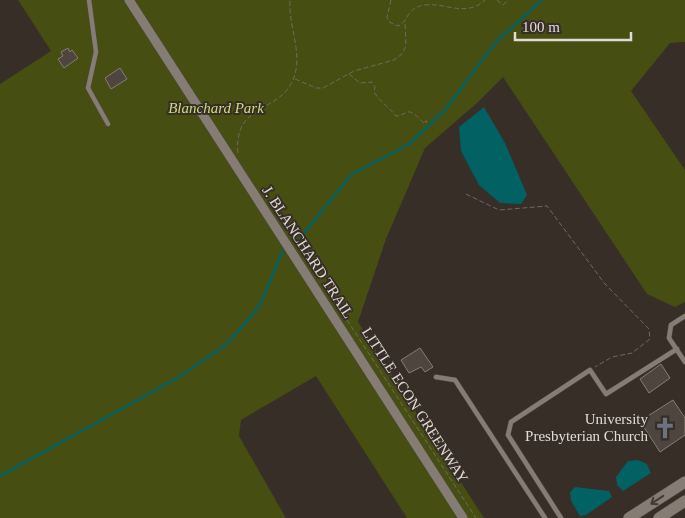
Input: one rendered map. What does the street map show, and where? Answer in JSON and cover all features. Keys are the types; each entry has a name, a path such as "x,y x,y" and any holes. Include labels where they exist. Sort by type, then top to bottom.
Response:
{"street":[{"name":"J. BLANCHARD TRAIL","path":"129,0 463,518"},
{"path":"629,518 685,482"},
{"path":"659,518 685,501"}],"lane":[{"path":"89,0 96,52 88,88 108,124"},
{"path":"685,316 671,325 669,338 685,362"},
{"path":"561,518 508,435 511,422 590,370 606,394 677,349"},
{"path":"436,377 455,380 545,518"}],"path":[{"path":"240,158 238,141 242,125 252,115 284,93 294,79 296,60 290,0"},
{"path":"391,0 387,11 389,22 398,26 405,21 410,12 424,5 466,9 485,0"},
{"path":"497,0 503,5 508,0"},
{"path":"294,79 316,88 323,88 348,74 394,60 402,54 407,41 405,21"},
{"path":"348,74 360,82 372,82 375,87 374,92 378,98 389,106 396,116 409,112 423,122"},
{"name":"LITTLE ECON GREENWAY","path":"260,186 476,518"},
{"path":"466,194 500,210 547,206 605,284 649,330 650,339 632,353 612,358 590,370"}],"green space":[{"name":"Blanchard Park","path":"18,0 685,0 685,42 670,43 631,91 685,170 685,302 675,307 647,294 503,77 476,104 425,148 386,239 358,322 484,518 407,518 316,376 241,420 239,436 286,518 0,518 0,84 51,51"}],"water":[{"path":"484,107 505,143 527,195 521,204 500,203 479,185 461,151 459,127"},
{"path":"638,460 647,464 651,473 623,491 617,485 616,477 628,461"},
{"path":"575,487 609,491 612,497 586,515 580,516 571,501 570,492"}],"building":[{"path":"68,48 78,58 64,68 58,59 63,56 61,52"},
{"path":"120,68 127,79 111,89 105,78"},
{"path":"420,348 433,367 425,372 421,367 409,373 401,360"},
{"path":"661,364 670,378 649,393 640,379"},
{"name":"University Presbyterian Church","path":"673,400 685,418 685,435 660,452 640,421"}],"waterway":[{"path":"300,238 351,175 409,144 445,110 495,43 542,0"},
{"path":"0,476 179,377 227,344 259,307 283,250"}],"place":[{"name":"University Presbyterian Church","path":"665,428"}]}
